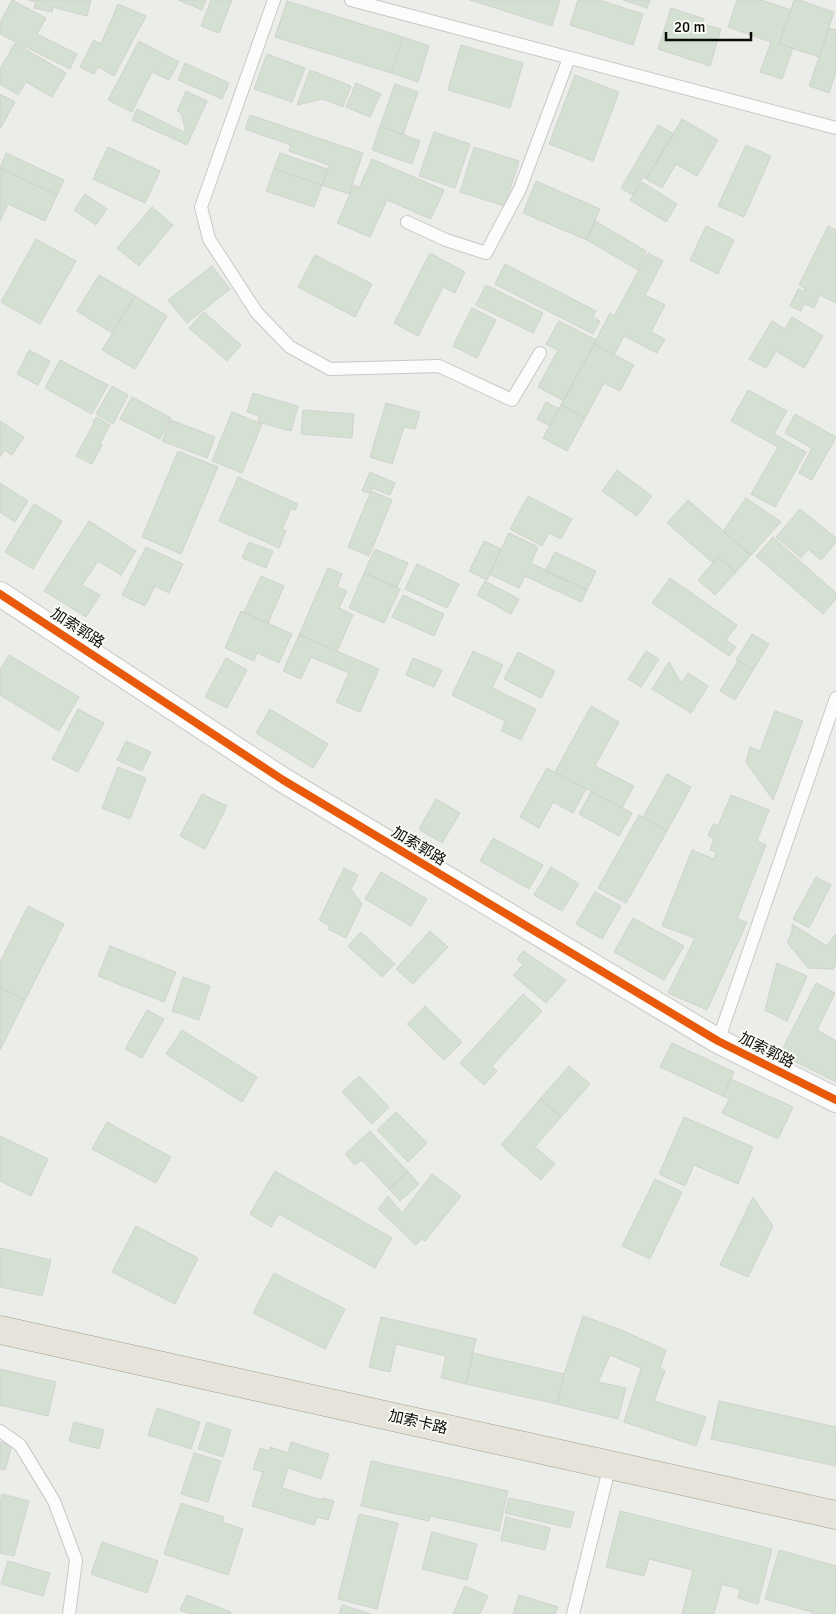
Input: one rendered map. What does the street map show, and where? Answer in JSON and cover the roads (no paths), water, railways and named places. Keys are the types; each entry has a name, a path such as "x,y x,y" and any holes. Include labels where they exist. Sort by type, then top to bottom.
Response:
{"main road":[{"name":"加索卡路","path":"0,1330 836,1515"}],"street":[{"name":"加索郭路","path":"0,594 283,780 718,1041 836,1100"}],"lane":[{"path":"274,0 201,207 210,239 257,313 290,347 330,369 439,366 512,400 540,353"},
{"path":"351,0 836,128"},
{"path":"407,222 446,240 486,253 520,190 568,58"},
{"path":"718,1041 836,698"},
{"path":"0,1431 20,1445 54,1501 76,1560 69,1614"},
{"path":"573,1614 610,1465"}]}
